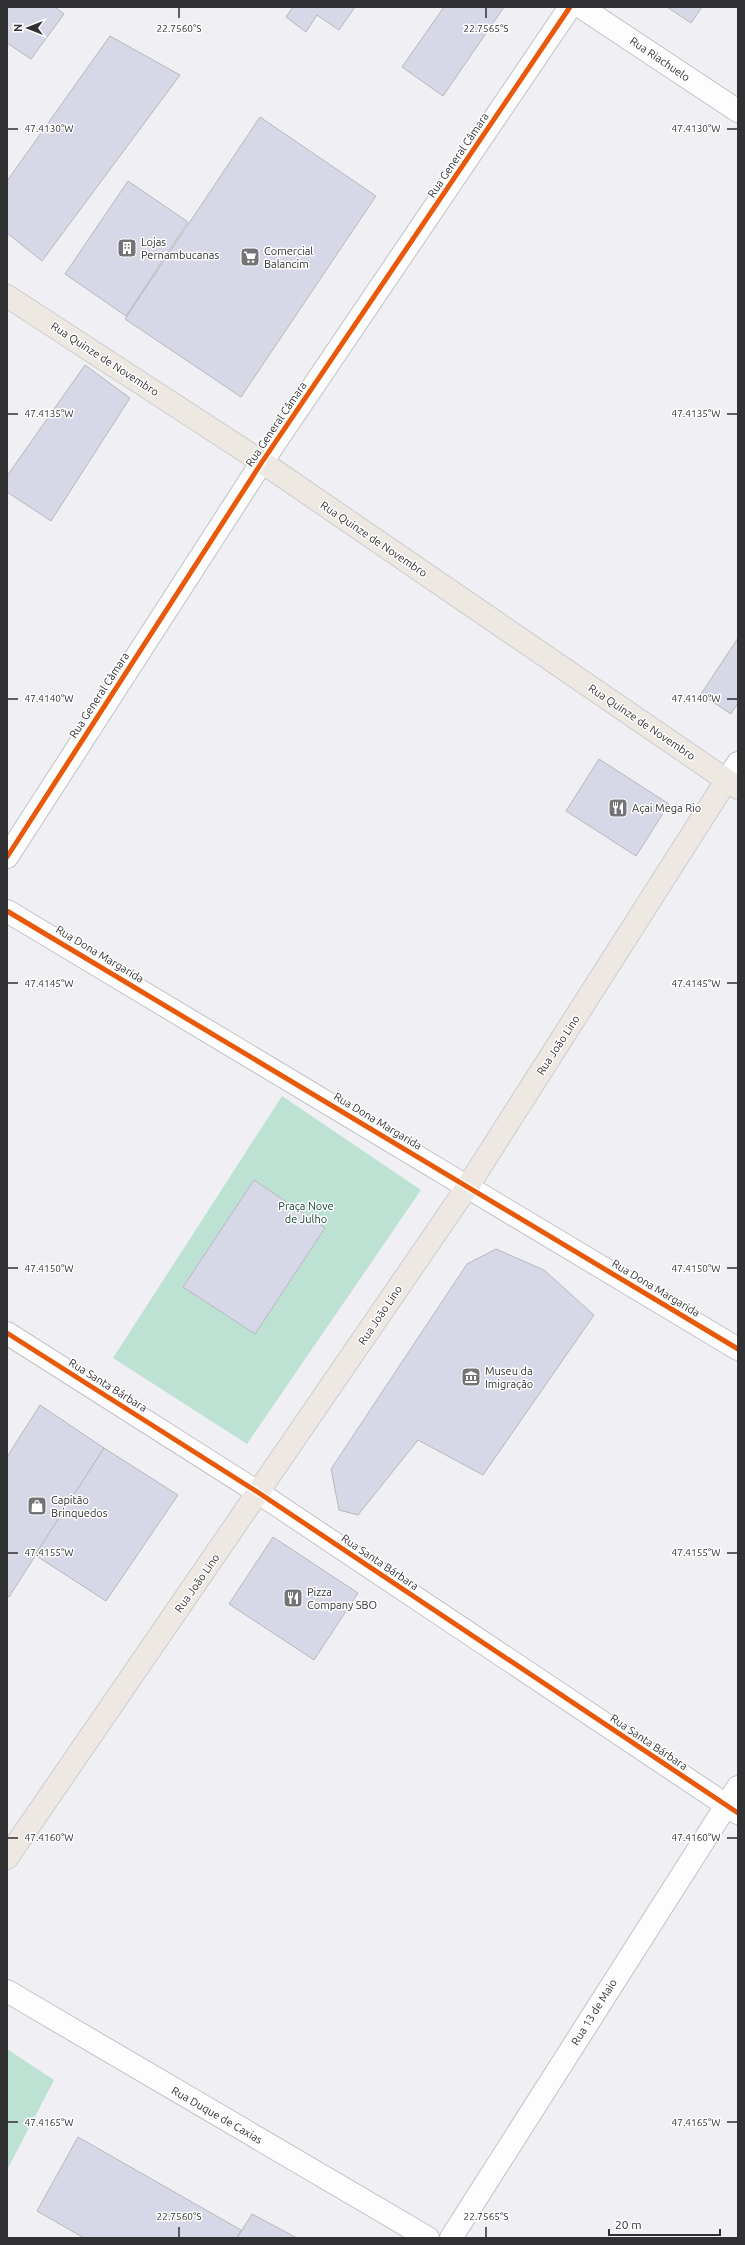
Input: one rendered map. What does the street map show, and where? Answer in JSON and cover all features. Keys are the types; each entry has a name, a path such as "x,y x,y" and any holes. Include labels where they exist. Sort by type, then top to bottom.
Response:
{"main road":[{"name":"Rua Quinze de Novembro","path":"7,296 262,462 734,777"},
{"name":"Rua João Lino","path":"7,1858 259,1493 468,1186 734,777"}],"street":[{"name":"Rua General Câmara","path":"7,857 262,462 570,7"},
{"name":"Rua Riachuelo","path":"581,7 738,112"},
{"name":"Rua Dona Margarida","path":"7,911 738,1349"},
{"name":"Rua Santa Bárbara","path":"7,1333 259,1493 732,1809"},
{"name":"Rua 13 de Maio","path":"451,2238 732,1809 738,1787"},
{"name":"Rua Duque de Caxias","path":"7,1991 428,2238"}],"green space":[{"name":"Praça Nove de Julho","path":"282,1096 421,1190 247,1444 113,1358"},
{"path":"7,2049 54,2080 7,2170"}],"building":[{"path":"7,7 55,7 64,14 31,59 7,43"},
{"path":"293,7 355,7 339,30 317,15 306,32 286,17"},
{"path":"444,7 504,7 443,96 402,67"},
{"path":"667,7 702,7 691,23"},
{"path":"110,36 180,75 42,261 7,233 7,181"},
{"name":"Comercial Balancim","path":"260,117 376,196 241,397 125,319"},
{"name":"Lojas Pernambucanas","path":"128,181 188,222 126,316 65,274"},
{"path":"85,365 130,398 51,521 7,492 7,476"},
{"path":"738,638 738,703 731,714 701,694"},
{"name":"Açai Mega Rio","path":"599,759 669,804 636,856 566,811"},
{"path":"254,1180 325,1228 255,1334 183,1287"},
{"name":"Museu da Imigração","path":"496,1249 544,1270 594,1315 483,1475 418,1440 358,1515 339,1510 331,1469 467,1264"},
{"name":"Capitão Brinquedos","path":"40,1405 104,1448 9,1597 7,1595 7,1457"},
{"path":"104,1448 178,1495 106,1601 35,1555"},
{"name":"Pizza Company SBO","path":"273,1537 358,1593 314,1660 229,1604"},
{"path":"78,2137 241,2230 237,2238 84,2238 37,2211"},
{"path":"252,2214 297,2238 237,2238"}],"cycle path":[{"path":"7,857 262,462 570,7"},
{"path":"7,911 738,1349"},
{"path":"7,1333 259,1493 738,1813"}],"place":[{"name":"Lojas Pernambucanas","path":"127,248"},
{"name":"Comercial Balancim","path":"250,257"},
{"name":"Açai Mega Rio","path":"618,808"},
{"name":"Museu da Imigração","path":"471,1377"},
{"name":"Capitão Brinquedos","path":"37,1506"},
{"name":"Pizza Company SBO","path":"293,1598"}]}
